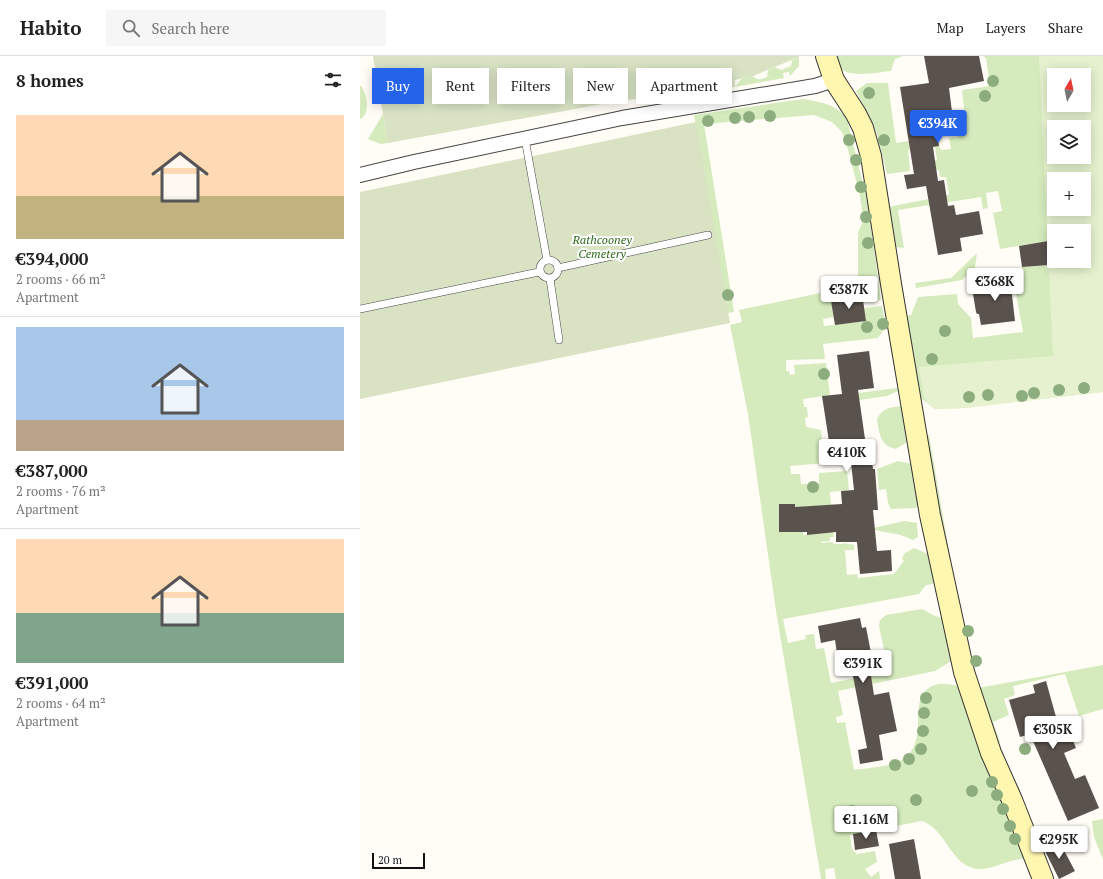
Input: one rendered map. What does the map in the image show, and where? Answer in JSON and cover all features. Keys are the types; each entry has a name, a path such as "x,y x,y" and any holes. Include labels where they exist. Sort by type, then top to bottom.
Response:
{"street":[{"path":"826,56 834,80 856,114 863,128 871,156 880,203 891,284 932,528 964,672 991,753 1012,800 1043,879"},
{"path":"360,175 414,162 630,117 815,86 834,80"}],"lane":[{"path":"525,139 546,260"},
{"path":"558,268 708,235"},
{"path":"546,260 554,261 558,268 556,275 550,279 543,277 540,272 540,264 546,260"},
{"path":"360,309 540,272"},
{"path":"550,279 559,340"}],"green space":[{"path":"373,56 799,56 753,76 735,80 735,87 732,87 732,68 636,68 636,99 628,100 628,68 573,68 573,104 602,104 388,143 381,104 424,104 424,68 375,68"},
{"path":"833,56 903,56 895,59 891,71 856,74 844,71 837,65"},
{"path":"983,56 1103,56 1072,68 1047,68 1047,112 1054,112 1054,120 1047,120 1047,164 1054,164 1054,172 1047,172 1047,216 1054,216 1054,224 1047,224 1047,241 1000,249 993,213 1002,211 998,191 986,193 988,208 983,209 981,197 898,210 904,248 895,247 888,207 949,195 946,177 940,177 939,170 934,170 933,161 937,160 935,147 939,146 941,150 951,149 949,138 958,137 957,121 965,118 962,90 990,86 986,58"},
{"path":"1039,56 1103,56 1103,392 965,408 935,409 929,405 924,397 919,367 1053,356 1049,268 1091,268 1091,224 1047,224 1047,227"},
{"path":"799,57 799,66 790,76 789,72 783,73 784,78 735,87 742,78 753,76 758,79 765,78 767,77 768,70 775,67 781,70 791,66 792,60"},
{"path":"867,83 888,83 896,143 928,138 929,147 908,150 910,171 887,174 877,134 856,91"},
{"path":"360,85 366,97 367,108 366,113 360,119"},
{"path":"803,99 827,104 838,110 847,119 868,204 881,300 863,302 862,293 845,296 846,299 831,301 834,317 823,319 824,326 866,321 864,308 882,306 886,327 878,338 823,344 825,359 786,360 786,371 789,371 790,375 795,374 794,365 826,363 830,395 803,399 804,407 807,407 808,417 805,418 806,427 821,430 825,463 790,466 791,474 800,474 801,484 819,483 819,473 847,471 849,490 830,492 831,505 802,507 803,535 833,532 834,537 830,537 830,541 821,543 833,542 833,544 843,543 854,545 854,550 845,550 847,575 857,574 858,578 894,574 904,561 902,558 905,553 914,548 928,554 934,581 933,584 926,585 919,594 783,619 788,643 806,639 805,635 814,634 816,649 824,648 831,683 874,674 873,666 887,664 879,626 880,620 886,615 922,609 942,618 953,660 935,671 838,691 843,715 836,717 837,723 845,722 854,770 889,765 899,761 910,753 915,743 918,731 919,707 922,697 928,689 939,684 961,686 1024,852 1023,859 1014,860 984,869 969,867 961,862 938,832 922,821 850,835 852,849 857,854 875,851 877,862 865,869 871,877 879,871 880,879 836,879 834,868 825,869 826,879 821,879 776,611 748,414 730,325 742,322 739,310 858,285 858,233 863,221 860,196 842,132 832,122 814,115 704,124 734,312 727,313 694,115"},
{"path":"383,114 388,143 381,144 368,139"},
{"name":"Rathcooney Cemetery","path":"696,122 730,323 360,399 360,192"},
{"path":"977,253 975,267 962,280 916,288 915,283 951,278"},
{"path":"1047,265 1047,268 1057,268 1103,392 965,408 935,409 919,397 905,316 911,315 918,297 957,294 958,304 971,318 973,338 1023,332 1013,277 1022,277 1022,267"},
{"path":"897,388 898,391 887,396 859,400 858,393"},
{"path":"901,406 907,442 896,449 883,442 877,419 887,409"},
{"path":"929,435 954,580 978,688 1103,665 1103,709 1079,716 1065,674 1013,686 1015,695 1004,699 1009,715 993,722 1000,742 996,740 978,689 951,582 926,436"},
{"path":"898,461 913,464 919,506 915,508 891,509 888,503 886,489 879,490 877,469"},
{"path":"904,521 917,523 918,537 913,540 901,535 869,529"},
{"path":"1103,819 1103,860 1094,837 1092,821"}],"building":[{"path":"924,56 979,56 984,81 949,88 952,112 942,113 944,122 936,124 939,146 933,147 938,181 944,180 948,206 954,205 956,215 979,211 983,234 960,238 962,251 938,255 926,186 907,189 904,175 914,174 900,87 929,83"},
{"path":"1047,241 1047,265 1022,267 1019,246"},
{"path":"1010,278 1015,321 981,325 979,314 976,312 973,294 981,293 979,281"},
{"path":"862,293 866,321 835,325 831,301 846,299 845,296"},
{"path":"869,351 874,388 858,390 865,439 869,439 873,469 875,469 878,510 873,510 877,551 891,550 892,571 860,574 857,542 836,542 836,532 807,535 807,532 779,532 779,504 795,504 795,507 842,504 841,491 854,490 851,462 843,463 842,457 834,458 832,447 830,448 822,396 842,394 837,355"},
{"path":"860,618 862,628 866,627 873,663 869,663 874,695 889,692 897,731 879,735 883,760 860,764 858,750 867,748 851,666 847,667 846,659 838,660 835,640 821,643 818,626"},
{"path":"1046,681 1061,735 1069,731 1076,748 1064,753 1075,779 1085,775 1099,808 1068,821 1030,734 1020,737 1009,700 1035,693 1033,685"},
{"path":"876,830 879,846 855,850 853,834"},
{"path":"914,839 921,879 895,879 889,844"},
{"path":"1059,841 1075,871 1059,879 1044,849"}]}
